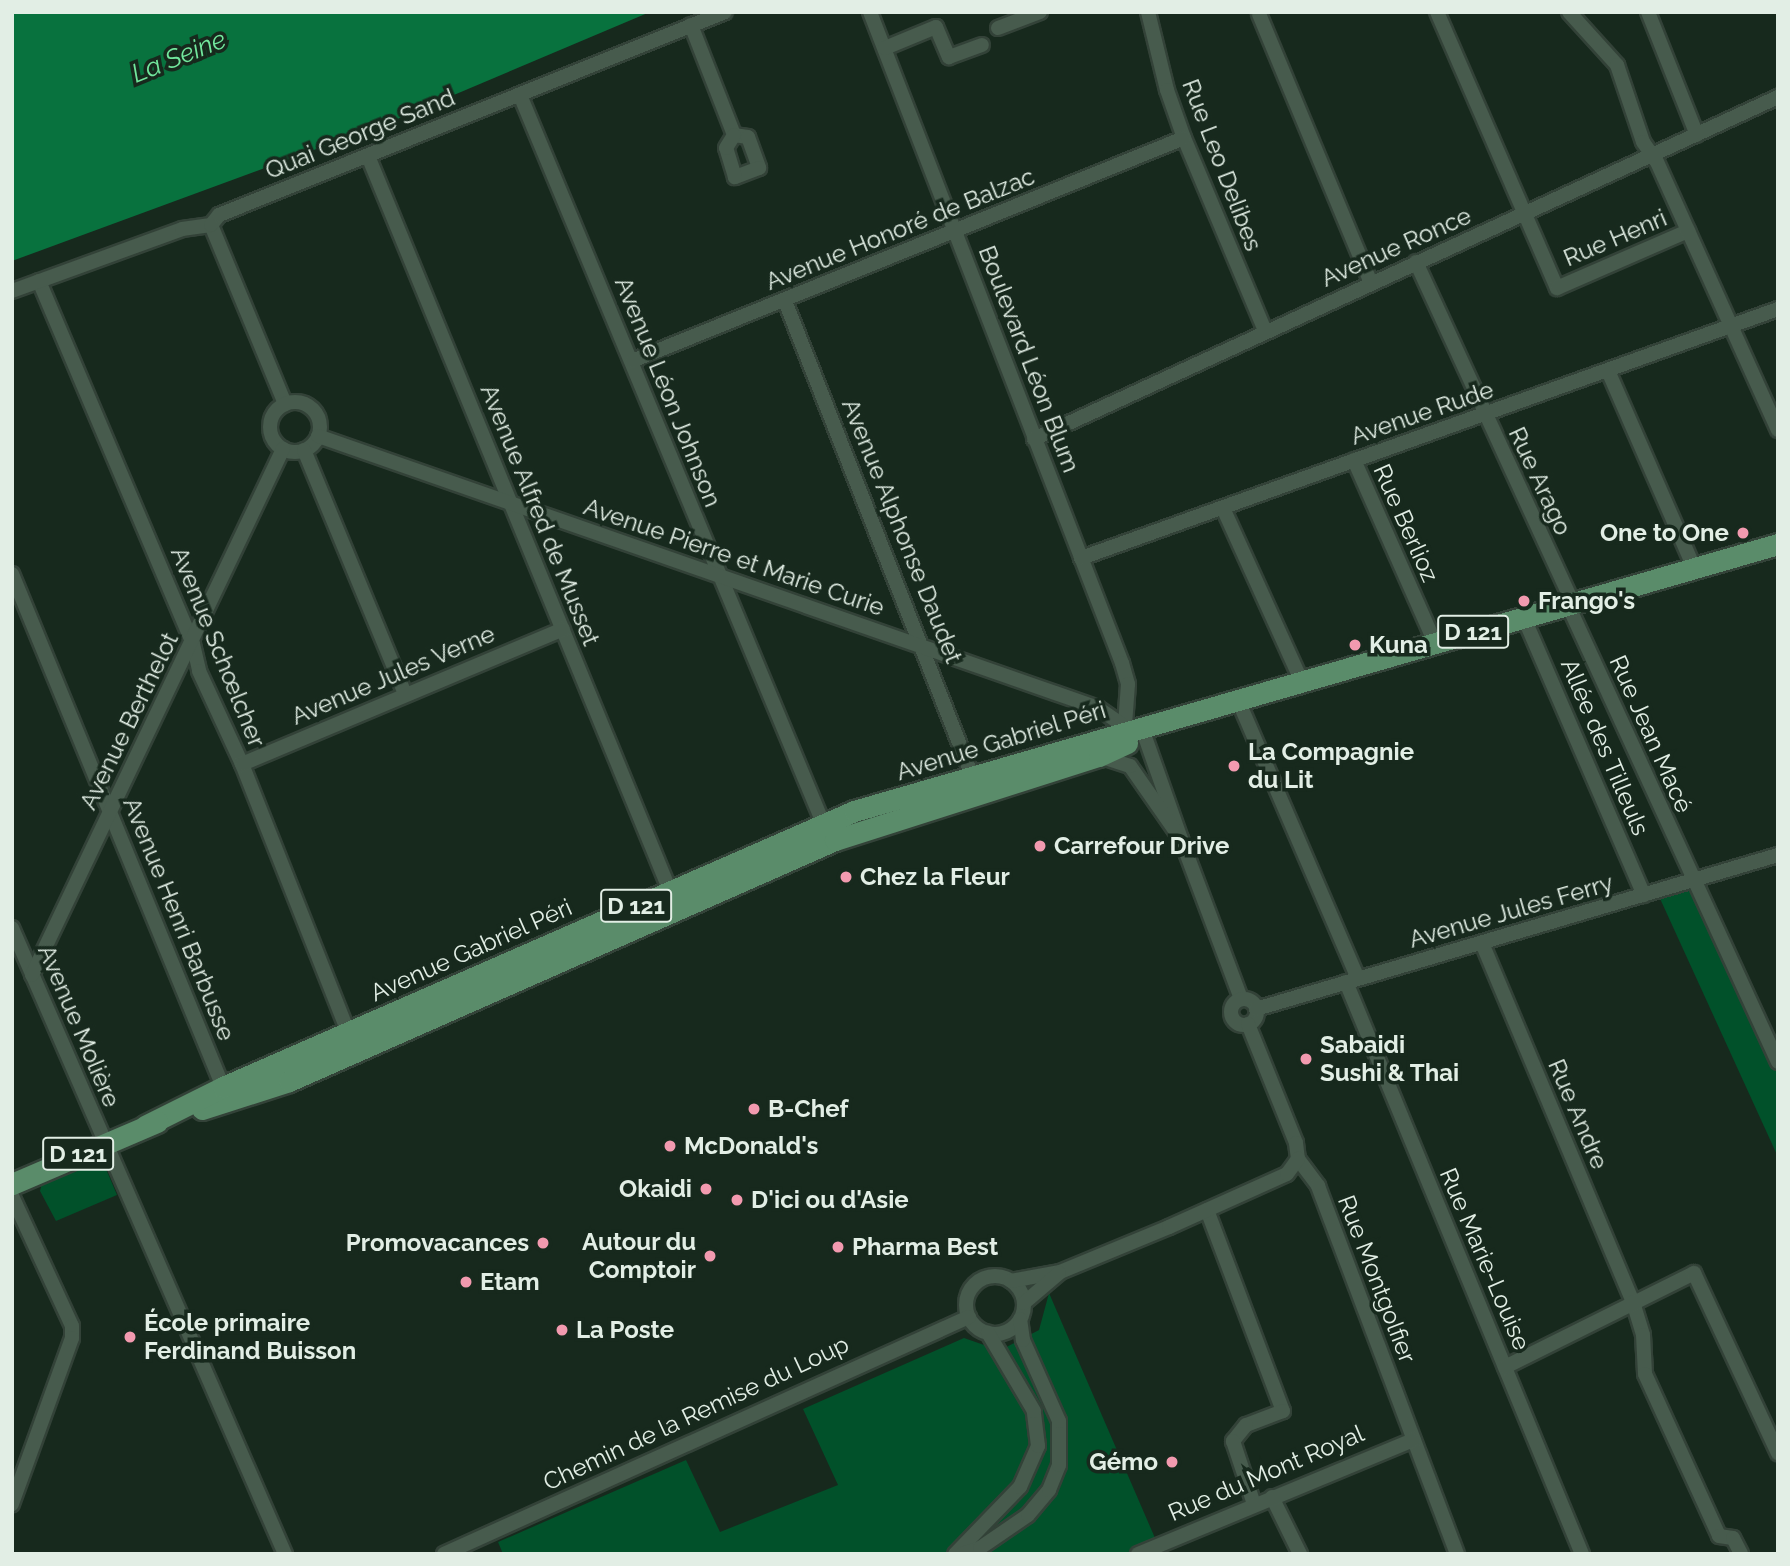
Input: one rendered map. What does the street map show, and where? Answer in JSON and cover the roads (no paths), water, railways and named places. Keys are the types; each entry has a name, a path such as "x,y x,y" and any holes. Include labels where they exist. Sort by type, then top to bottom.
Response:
{"main road":[{"name":"D 121","path":"1135,729 1778,544"},
{"name":"Avenue Gabriel Péri","path":"145,1126 223,1087 349,1034 822,823 1135,729"},
{"name":"Avenue Gabriel Péri","path":"12,1184 145,1126 289,1081 835,840 1099,756 1135,729"}],"street":[{"name":"Quai George Sand","path":"12,291 182,229 211,225 219,215 725,12"},
{"name":"Boulevard Léon Blum","path":"870,12 1128,684 1135,729"},
{"path":"998,28 1040,12"},
{"name":"Rue Leo Delibes","path":"1148,12 1167,90 1184,138 1265,331"},
{"path":"1437,12 1524,215"},
{"path":"1569,12 1617,65 1633,117 1654,155 1778,430"},
{"path":"1648,12 1697,135"},
{"path":"1259,14 1371,283"},
{"path":"691,25 734,135"},
{"path":"885,48 936,27 949,57 982,46"},
{"name":"Avenue Léon Johnson","path":"520,95 822,823"},
{"name":"Avenue Ronce","path":"1034,439 1778,97"},
{"name":"Avenue Honoré de Balzac","path":"632,361 1184,138"},
{"name":"Avenue Alfred de Musset","path":"368,156 515,506 670,891"},
{"name":"Rue Henri","path":"1524,215 1557,288 1688,231"},
{"path":"211,225 285,404"},
{"name":"Rue Arago","path":"1416,262 1570,604"},
{"name":"Avenue Schœlcher","path":"39,281 193,644 199,671 242,764 349,1034"},
{"name":"Avenue Alphonse Daudet","path":"785,301 924,646 973,778"},
{"name":"Avenue Rude","path":"1081,558 1354,460 1609,373 1778,309"},
{"path":"1609,373 1695,568"},
{"path":"303,403 313,410 319,420 318,436 304,450 283,449 272,436 270,424 285,404 303,403"},
{"name":"Avenue Pierre et Marie Curie","path":"318,436 1098,708 1135,729"},
{"name":"Avenue Berthelot","path":"32,975 193,644 283,449"},
{"path":"304,450 405,694"},
{"name":"Rue Berlioz","path":"1354,460 1435,643"},
{"path":"1223,508 1302,682"},
{"name":"Avenue Henri Barbusse","path":"12,574 223,1087"},
{"name":"Rue Jean Macé","path":"1570,604 1693,881 1778,1062"},
{"name":"Allée des Tilleuls","path":"1524,618 1644,895"},
{"name":"Avenue Jules Verne","path":"242,764 563,629"},
{"path":"1098,708 1114,702 1128,684"},
{"name":"Rue Marie-Louise","path":"1238,700 1581,1554"},
{"name":"Rue Montgolfier","path":"1135,729 1181,839 1241,999 1234,1004 1232,1016 1240,1024 1248,1024 1296,1143 1298,1159 1318,1186 1457,1554"},
{"name":"Rue Montgolfier","path":"1099,756 1129,766 1181,839"},
{"name":"Avenue Jules Ferry","path":"1256,1009 1778,855"},
{"name":"Avenue Molière","path":"12,928 285,1554"},
{"name":"Rue Andre","path":"1482,943 1633,1302 1643,1335 1645,1374 1718,1536 1733,1538 1741,1554"},
{"path":"1241,999 1248,1000 1256,1009 1248,1024"},
{"path":"955,1554 1020,1487 1038,1446 1034,1411 988,1333 969,1317 966,1302 977,1283 991,1276 1011,1281 1060,1272 1287,1174 1298,1159"},
{"path":"12,1196 72,1326 72,1338 12,1504"},
{"path":"1207,1210 1283,1411 1246,1425 1233,1441 1254,1504"},
{"path":"962,1554 980,1548 1035,1509 1059,1465 1059,1421 1023,1340 1020,1319 1024,1303 1060,1272"},
{"path":"1505,1367 1694,1273 1778,1452"},
{"path":"1011,1281 1024,1303"},
{"name":"Chemin de la Remise du Loup","path":"444,1554 969,1317"},
{"path":"988,1333 1006,1331 1020,1319"},
{"name":"Rue du Mont Royal","path":"1138,1554 1413,1440"},
{"path":"1272,1497 1300,1554"}],"water":[{"name":"La Seine","path":"12,12 650,12 390,122 12,261"}],"place":[{"name":"One to One","path":"1743,533"},
{"name":"Frango's","path":"1524,601"},
{"name":"Kuna","path":"1355,645"},
{"name":"La Compagnie du Lit","path":"1234,766"},
{"name":"Carrefour Drive","path":"1040,846"},
{"name":"Chez la Fleur","path":"846,877"},
{"name":"Sabaidi Sushi & Thai","path":"1306,1059"},
{"name":"B-Chef","path":"754,1109"},
{"name":"McDonald's","path":"670,1146"},
{"name":"Okaidi","path":"706,1189"},
{"name":"D'ici ou d'Asie","path":"737,1200"},
{"name":"Promovacances","path":"543,1243"},
{"name":"Pharma Best","path":"838,1247"},
{"name":"Autour du Comptoir","path":"710,1256"},
{"name":"Etam","path":"466,1282"},
{"name":"La Poste","path":"562,1330"},
{"name":"École primaire Ferdinand Buisson","path":"130,1337"},
{"name":"Gémo","path":"1172,1462"}]}
